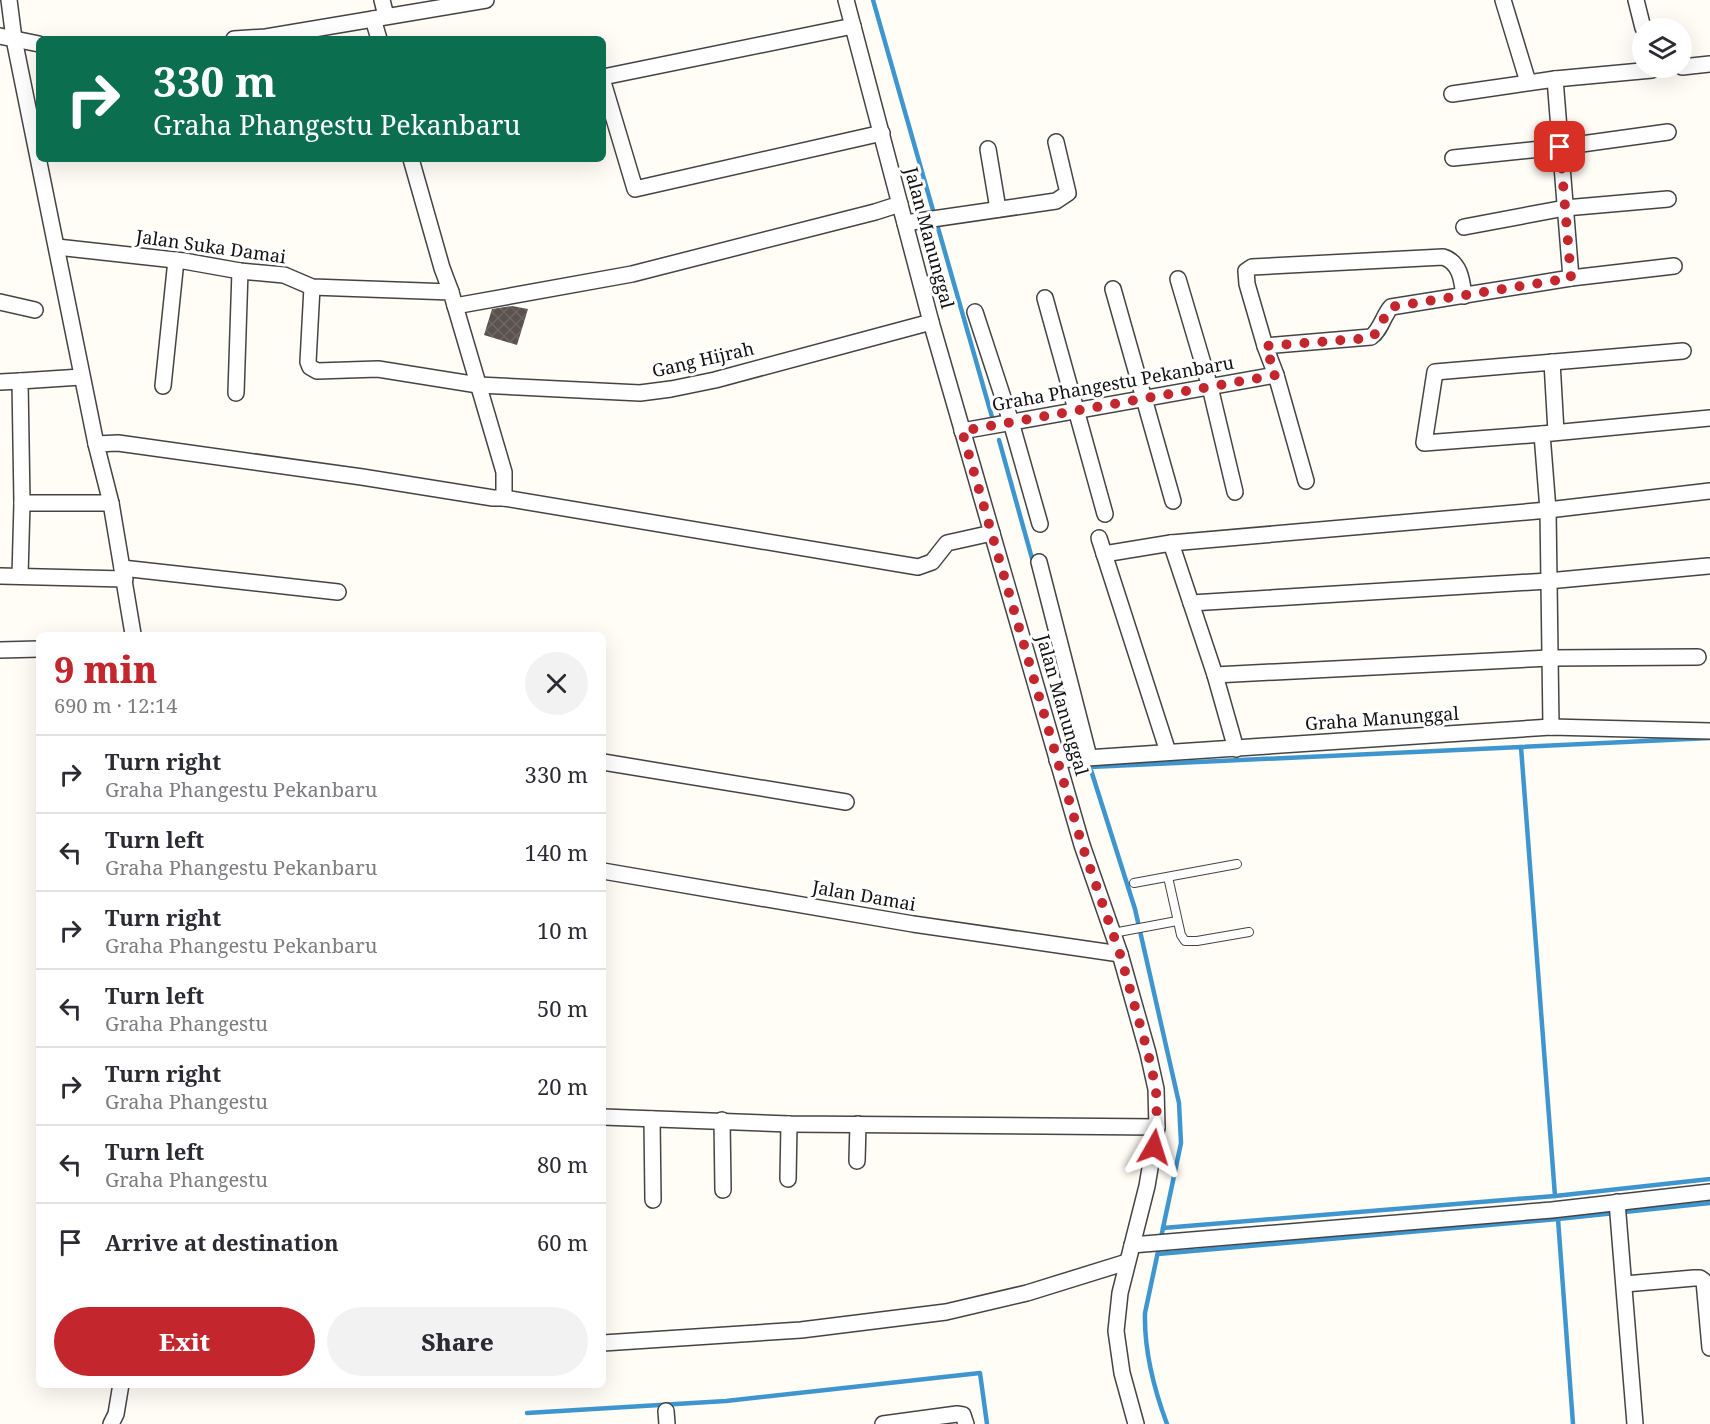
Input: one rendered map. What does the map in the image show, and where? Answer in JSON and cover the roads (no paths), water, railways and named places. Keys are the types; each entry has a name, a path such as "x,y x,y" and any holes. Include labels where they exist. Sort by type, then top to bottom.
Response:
{"street":[{"path":"9,0 7,38 36,159"},
{"path":"379,36 382,0"},
{"path":"272,36 486,0"},
{"name":"Jalan Manunggal","path":"846,0 962,431 1082,845 1116,933 1156,1089 1157,1127 1134,1244 1126,1262 1116,1331 1122,1373 1136,1424"},
{"path":"1503,0 1528,82"},
{"path":"1636,0 1640,18"},
{"path":"606,76 853,26"},
{"path":"7,38 36,43"},
{"path":"1692,66 1710,64"},
{"path":"1452,94 1555,78 1632,70"},
{"path":"1555,78 1571,278"},
{"path":"606,92 635,189 882,133"},
{"path":"1453,158 1560,147 1668,132"},
{"path":"905,222 1056,201 1068,193 1056,142"},
{"path":"988,149 998,209"},
{"path":"37,162 57,247 81,377 111,503 133,632"},
{"path":"412,162 504,472 504,498"},
{"path":"1464,227 1565,208 1668,199"},
{"name":"Jalan Suka Damai","path":"57,247 284,275 312,287 453,299 632,274 900,204"},
{"path":"1306,481 1276,375 1246,284 1246,272 1252,267 1443,257 1452,260 1455,264 1464,296"},
{"path":"163,386 176,260"},
{"path":"1265,346 1371,338 1391,307 1571,278 1674,266"},
{"path":"236,393 240,271"},
{"path":"1178,279 1210,387 1235,492"},
{"name":"Gang Hijrah","path":"312,287 308,362 310,367 317,371 378,369 478,385 640,393 671,389 715,380 931,322"},
{"path":"1113,289 1173,501"},
{"path":"1045,298 1105,514"},
{"path":"0,302 35,310"},
{"path":"975,312 1040,524"},
{"path":"1683,351 1435,372 1424,442 1710,418"},
{"path":"1551,362 1548,510 1551,727"},
{"name":"Graha Phangestu Pekanbaru","path":"962,431 1276,375"},
{"path":"0,382 81,377"},
{"path":"20,381 22,502 20,576"},
{"path":"96,444 118,443 504,498 918,567 932,562 947,543 992,533"},
{"path":"1104,554 1171,543 1548,510 1710,491"},
{"path":"22,502 111,503"},
{"path":"1099,538 1168,752"},
{"path":"1171,543 1215,675 1236,749"},
{"path":"1039,562 1088,757"},
{"path":"1191,603 1548,581 1708,566"},
{"path":"0,576 123,574 338,592"},
{"path":"0,650 36,649"},
{"path":"1215,675 1550,658 1698,657"},
{"name":"Graha Manunggal","path":"1059,760 1551,727 1710,730"},
{"path":"606,762 846,802"},
{"name":"Jalan Damai","path":"606,872 913,924 1120,954"},
{"path":"606,1117 789,1124 1157,1127"},
{"path":"652,1119 653,1200"},
{"path":"722,1120 723,1190"},
{"path":"788,1179 789,1124"},
{"path":"857,1161 858,1124"},
{"path":"1134,1244 1552,1210 1710,1192"},
{"path":"1617,1202 1635,1424"},
{"path":"606,1343 801,1330 946,1312 1027,1293 1126,1262"},
{"path":"1625,1284 1694,1278 1704,1281 1710,1348"},
{"path":"116,1421 120,1388"},
{"path":"883,1424 957,1414 965,1420"}],"lane":[{"path":"1134,883 1237,864"},
{"path":"1168,877 1177,921 1185,941 1191,942 1249,932"},
{"path":"1116,933 1177,921"}],"waterway":[{"path":"873,0 992,417"},
{"path":"999,440 1033,562"},
{"path":"1521,747 1710,738"},
{"path":"1167,1424 1151,1369 1146,1341 1145,1313 1181,1143 1179,1103 1135,909 1090,767 1521,747 1555,1196"},
{"path":"1163,1228 1555,1196 1710,1179"},
{"path":"1158,1254 1558,1219 1710,1203"},
{"path":"1558,1219 1573,1424"},
{"path":"527,1413 726,1401 980,1373 987,1424"}]}
